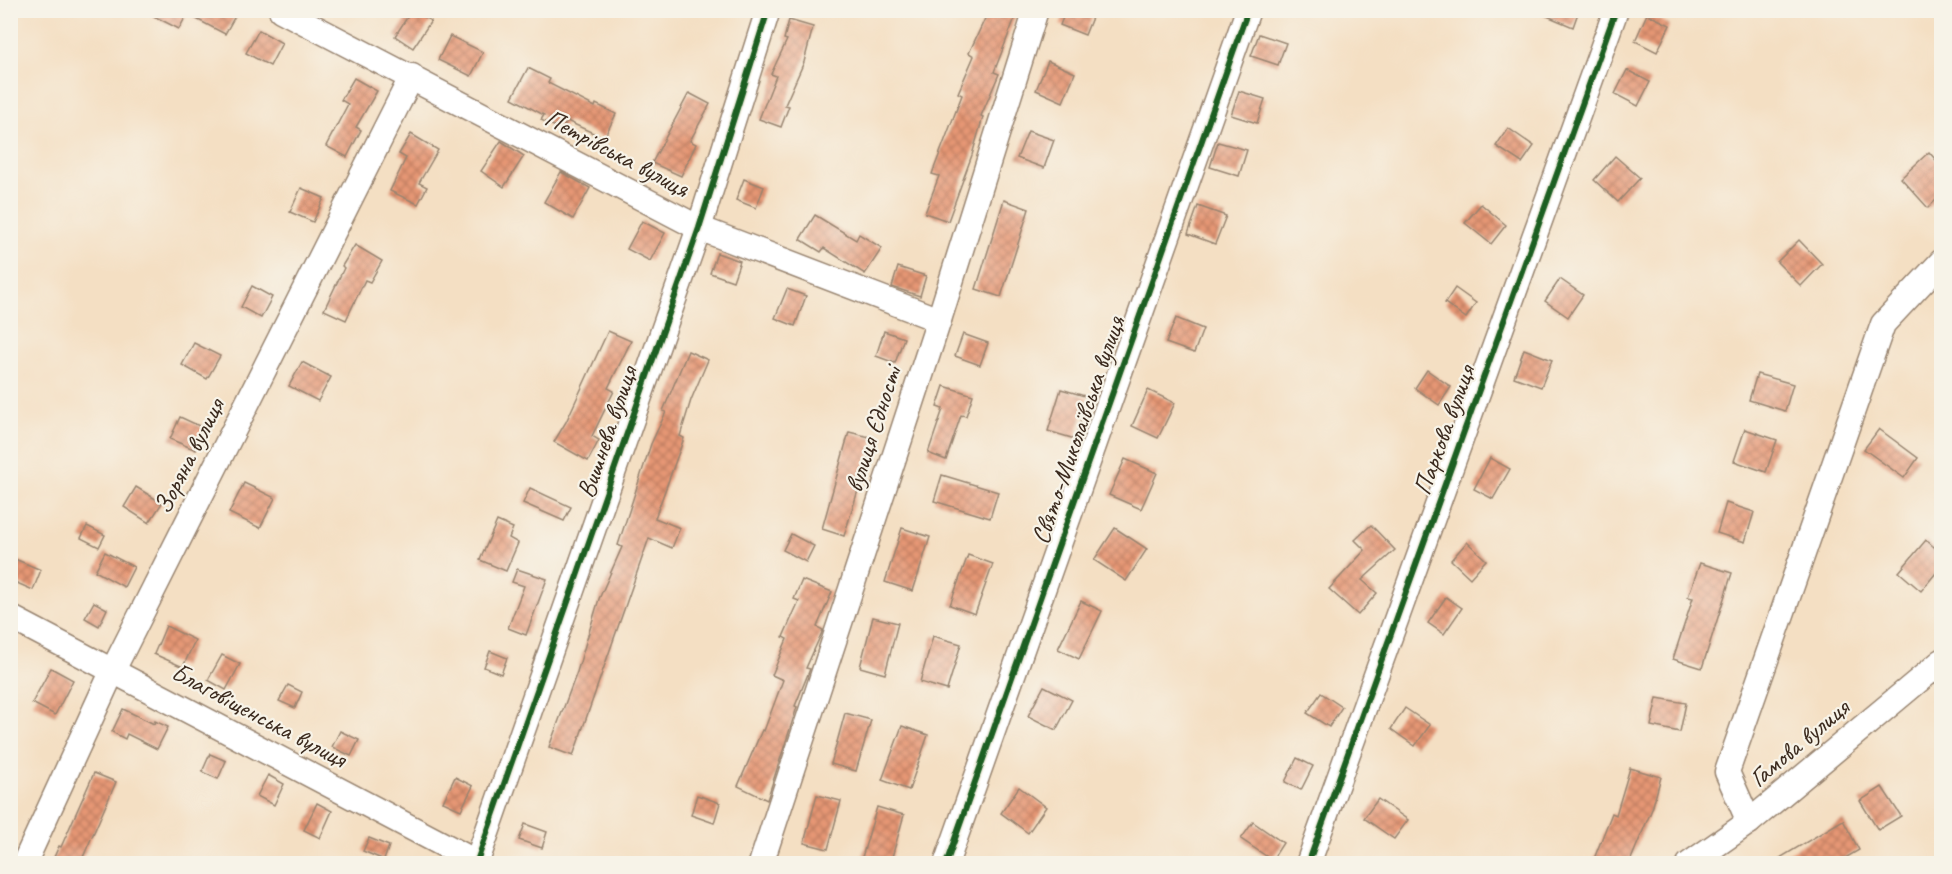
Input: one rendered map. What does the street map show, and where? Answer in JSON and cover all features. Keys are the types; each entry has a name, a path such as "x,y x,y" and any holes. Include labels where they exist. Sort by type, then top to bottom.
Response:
{"street":[{"name":"Петрівська вулиця","path":"281,10 699,228 939,320"},
{"name":"Вишнева вулиця","path":"477,863 699,228 768,10"},
{"name":"вулиця Єдності","path":"761,864 939,320 1036,10"},
{"name":"Свято-Миколаївська вулиця","path":"946,864 1248,10"},
{"name":"Паркова вулиця","path":"1308,864 1616,10"},
{"name":"Зоряна вулиця","path":"24,864 113,670 411,76"},
{"path":"1749,822 1727,772 1883,324 1941,261"},
{"name":"Благовіщенська вулиця","path":"10,617 477,863"},
{"name":"Гамова вулиця","path":"1689,864 1749,822 1941,661"}],"building":[{"path":"142,10 225,10 235,16 225,34 187,14 179,29"},
{"path":"412,10 431,21 413,48 395,36"},
{"path":"989,10 1018,10 994,72 999,74 981,116 983,117 972,155 948,221 925,213 939,176 932,174 962,95 958,93 974,56 969,53"},
{"path":"1066,10 1095,10 1085,35 1060,25"},
{"path":"1533,10 1579,10 1573,27"},
{"path":"1647,14 1670,25 1657,52 1635,41"},
{"path":"789,20 813,27 804,62 785,105 789,106 781,127 759,119 776,76 771,74 787,40 784,39"},
{"path":"259,30 282,43 270,66 246,53"},
{"path":"1259,34 1286,43 1278,65 1251,56"},
{"path":"450,36 483,52 471,76 438,60"},
{"path":"1048,61 1075,73 1063,102 1036,90"},
{"path":"528,68 550,79 548,83 595,107 596,104 616,114 604,138 567,121 562,130 541,120 544,115 512,98"},
{"path":"1627,70 1650,82 1638,106 1615,94"},
{"path":"354,78 377,91 356,127 361,130 347,157 326,146 348,104 341,100"},
{"path":"1239,91 1265,99 1257,123 1231,115"},
{"path":"689,93 710,104 690,141 696,144 681,176 652,163"},
{"path":"1508,128 1534,146 1522,163 1496,146"},
{"path":"1028,131 1054,140 1044,168 1017,158"},
{"path":"411,134 438,150 419,183 427,187 418,204 390,191 406,158 399,154"},
{"path":"501,141 524,156 504,187 481,171"},
{"path":"1218,142 1247,150 1239,176 1210,167"},
{"path":"1929,152 1941,166 1941,195 1928,208 1901,178"},
{"path":"1615,156 1640,178 1618,202 1594,180"},
{"path":"561,172 590,188 573,219 544,202"},
{"path":"744,179 764,187 756,208 736,200"},
{"path":"301,188 324,198 313,222 290,212"},
{"path":"1004,200 1029,209 1001,297 976,289"},
{"path":"1481,204 1506,225 1491,244 1465,223"},
{"path":"1198,206 1226,216 1215,244 1188,234"},
{"path":"815,215 856,240 859,234 882,248 865,274 824,248 821,252 800,239"},
{"path":"642,221 665,233 650,261 627,249"},
{"path":"1799,240 1822,264 1801,286 1777,262"},
{"path":"355,245 382,261 370,282 365,280 346,320 324,310 344,268 342,266"},
{"path":"717,253 740,261 733,281 710,273"},
{"path":"898,267 926,276 920,296 892,287"},
{"path":"1560,279 1583,295 1568,317 1545,301"},
{"path":"252,286 272,297 261,318 241,307"},
{"path":"1455,288 1476,303 1466,318 1445,303"},
{"path":"787,289 806,296 795,326 775,318"},
{"path":"1176,318 1203,329 1194,353 1166,343"},
{"path":"608,331 631,341 608,388 614,391 592,436 599,440 588,461 554,442 566,422"},
{"path":"884,331 904,338 895,363 876,356"},
{"path":"963,334 988,343 980,365 955,356"},
{"path":"194,343 220,356 207,379 182,365"},
{"path":"1524,349 1552,360 1541,387 1514,377"},
{"path":"688,351 708,360 691,400 680,436 684,438 655,518 680,528 672,548 649,538 573,756 549,747 577,672 599,599 622,547 618,545 651,444 666,412 663,411"},
{"path":"302,362 331,377 318,401 289,386"},
{"path":"1427,370 1451,387 1439,405 1415,388"},
{"path":"1757,374 1793,384 1785,411 1749,400"},
{"path":"944,386 973,395 966,416 961,415 946,460 928,453 943,409 937,407"},
{"path":"1061,389 1088,397 1075,439 1048,431"},
{"path":"1148,390 1175,403 1158,438 1132,426"},
{"path":"180,417 206,429 196,450 170,439"},
{"path":"1745,429 1777,440 1766,472 1734,461"},
{"path":"1879,429 1918,458 1904,478 1864,449"},
{"path":"849,432 874,438 844,536 822,529"},
{"path":"1490,458 1510,469 1493,499 1474,489"},
{"path":"1125,459 1157,473 1141,509 1109,495"},
{"path":"942,475 998,492 990,518 934,501"},
{"path":"244,483 275,498 260,528 229,513"},
{"path":"136,487 162,503 149,523 124,507"},
{"path":"530,488 571,507 564,521 523,503"},
{"path":"1726,503 1754,512 1745,542 1717,533"},
{"path":"497,521 513,528 509,538 518,543 506,571 480,560"},
{"path":"1371,525 1395,550 1362,580 1377,593 1358,615 1329,589 1365,550 1355,540"},
{"path":"87,526 105,535 99,547 81,538"},
{"path":"902,528 930,537 913,591 885,582"},
{"path":"1115,528 1147,549 1126,581 1094,560"},
{"path":"791,534 814,546 806,562 783,550"},
{"path":"1926,540 1941,553 1941,567 1921,591 1899,572"},
{"path":"1467,542 1486,560 1470,578 1451,560"},
{"path":"105,552 134,567 124,587 95,571"},
{"path":"968,555 993,564 975,614 950,605"},
{"path":"10,557 41,570 33,590 10,580"},
{"path":"1700,563 1732,573 1702,668 1673,659 1693,598 1688,597"},
{"path":"517,569 547,579 526,635 508,628 524,586 512,582"},
{"path":"802,580 832,592 817,627 823,630 806,668 810,669 795,706 797,707 767,800 738,786 762,730 764,731 783,680 772,675 787,639 783,637 799,601 794,599"},
{"path":"1446,597 1462,608 1444,634 1428,623"},
{"path":"1081,601 1102,611 1079,659 1058,649"},
{"path":"94,602 107,609 99,626 85,618"},
{"path":"873,617 898,623 885,674 860,667"},
{"path":"166,626 195,640 183,667 154,654"},
{"path":"933,636 961,644 947,690 920,682"},
{"path":"490,651 507,658 501,674 484,667"},
{"path":"222,655 240,664 226,690 208,680"},
{"path":"51,668 73,680 55,715 32,703"},
{"path":"288,685 302,692 295,708 279,701"},
{"path":"1044,686 1072,700 1056,730 1028,716"},
{"path":"1321,693 1342,707 1329,727 1307,713"},
{"path":"1657,698 1686,703 1680,732 1651,726"},
{"path":"1405,708 1430,725 1415,746 1391,729"},
{"path":"123,709 154,724 155,721 168,727 157,749 127,734 125,739 112,732"},
{"path":"845,713 871,720 856,771 831,764"},
{"path":"902,726 928,735 909,790 882,780"},
{"path":"340,731 359,740 351,756 332,747"},
{"path":"210,754 226,761 218,779 202,772"},
{"path":"1297,758 1313,766 1301,790 1285,782"},
{"path":"1630,768 1661,777 1652,809 1629,864 1592,864 1612,813 1616,815"},
{"path":"94,773 116,782 80,864 51,864 59,846 61,847"},
{"path":"268,775 284,784 274,805 257,796"},
{"path":"455,777 473,786 461,810 443,802"},
{"path":"1019,787 1046,807 1028,833 1001,813"},
{"path":"1882,787 1901,816 1878,830 1860,801"},
{"path":"697,795 720,803 714,823 691,815"},
{"path":"817,795 841,801 828,849 804,843"},
{"path":"1378,799 1408,820 1394,839 1364,818"},
{"path":"317,803 332,811 320,838 304,830"},
{"path":"877,807 904,815 890,864 860,864"},
{"path":"1843,820 1859,850 1835,864 1770,864"},
{"path":"1253,822 1283,843 1272,860 1241,839"},
{"path":"525,824 547,832 542,848 519,840"},
{"path":"369,838 389,846 384,860 363,851"}],"cycle path":[{"path":"476,864 699,228 768,10"},
{"path":"946,864 1248,10"},
{"path":"1308,864 1616,10"}]}
